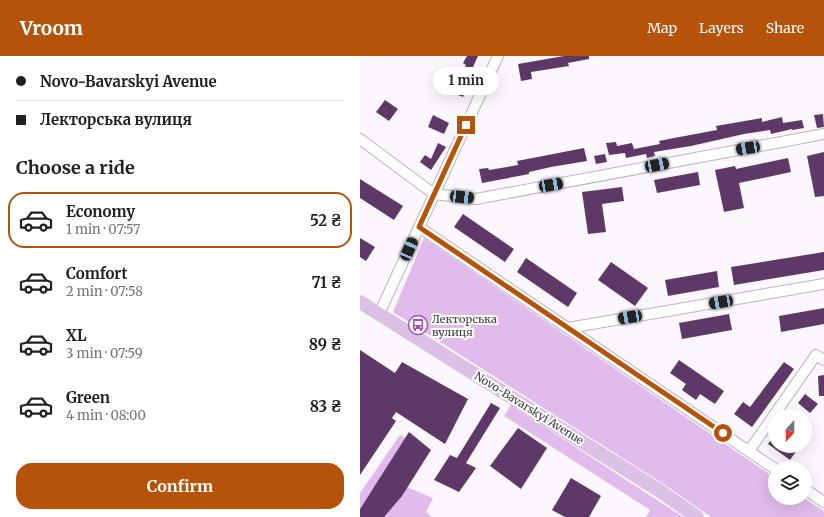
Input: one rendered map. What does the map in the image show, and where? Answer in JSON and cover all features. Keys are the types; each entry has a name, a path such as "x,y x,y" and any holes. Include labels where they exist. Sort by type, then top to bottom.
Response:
{"main road":[{"name":"Novo-Bavarskyi Avenue","path":"360,302 660,491 697,517"}],"street":[{"path":"380,314 498,56"},
{"path":"360,139 434,194 476,199 824,134"},
{"path":"419,227 768,464"},
{"path":"568,328 824,284"},
{"path":"749,451 816,355 824,360"},
{"path":"812,494 824,502"}],"shaded area":[{"path":"424,238 768,473 768,505 812,505 812,503 824,511 824,517 711,517 665,485 393,312"},
{"path":"511,405 683,517 646,517 650,510 504,416"},
{"path":"400,435 407,439 360,508 360,493"},
{"path":"404,486 433,498 426,512 432,517 383,517"}],"building":[{"path":"467,56 478,56 468,78 471,80 463,97 453,93 466,65 463,63"},
{"path":"564,56 589,56 589,59 568,63 569,66 531,72 532,79 521,81 518,64"},
{"path":"385,100 398,109 389,121 376,112"},
{"path":"823,114 824,127 817,128 814,115"},
{"path":"433,115 449,123 444,134 428,127"},
{"path":"782,117 783,123 802,120 804,128 771,134 770,130 744,134 691,146 654,152 655,156 647,158 646,154 626,158 625,153 609,155 606,143 616,142 617,146 632,143 634,149 660,144 659,141 717,130 716,126 762,118 762,122"},
{"path":"438,143 446,147 431,170 420,162 425,155 431,159"},
{"path":"584,148 587,161 551,167 529,172 529,174 482,183 479,169 488,168 489,170 518,165 517,161"},
{"path":"824,152 824,196 815,197 807,156"},
{"path":"605,154 607,162 596,164 594,156"},
{"path":"788,158 791,172 739,183 744,208 724,212 715,170 735,166 736,169"},
{"path":"698,172 700,185 657,193 654,180"},
{"path":"360,179 403,206 394,220 360,198"},
{"path":"622,187 624,201 602,204 606,232 588,234 582,192"},
{"path":"463,214 514,249 505,262 454,227"},
{"path":"360,238 375,247 366,261 360,257"},
{"path":"824,252 824,270 734,285 731,267"},
{"path":"526,258 577,293 568,307 517,272"},
{"path":"611,262 648,288 635,306 598,280"},
{"path":"717,271 719,287 668,296 665,280"},
{"path":"824,308 824,324 781,332 779,316"},
{"path":"729,314 732,330 682,339 679,323"},
{"path":"360,350 395,373 402,362 468,399 445,444 396,412 392,418 396,421 360,475"},
{"path":"679,360 724,391 715,404 700,394 696,400 682,390 686,384 670,373"},
{"path":"784,362 794,369 752,427 734,414 743,402 750,407"},
{"path":"824,375 824,396 819,396 818,376"},
{"path":"805,394 818,404 812,411 812,409 805,409 798,403"},
{"path":"491,403 500,408 466,463 476,468 459,492 434,480 450,455 457,458"},
{"path":"518,428 547,448 521,489 490,466"},
{"path":"409,432 431,450 402,496 384,517 360,517 360,509"},
{"path":"780,453 795,453 790,460"},
{"path":"571,478 601,496 589,517 565,517 552,510"}],"place":[{"name":"Лекторська вулиця","path":"418,325"}],"route":[{"path":"466,125 419,227 723,433"}]}
